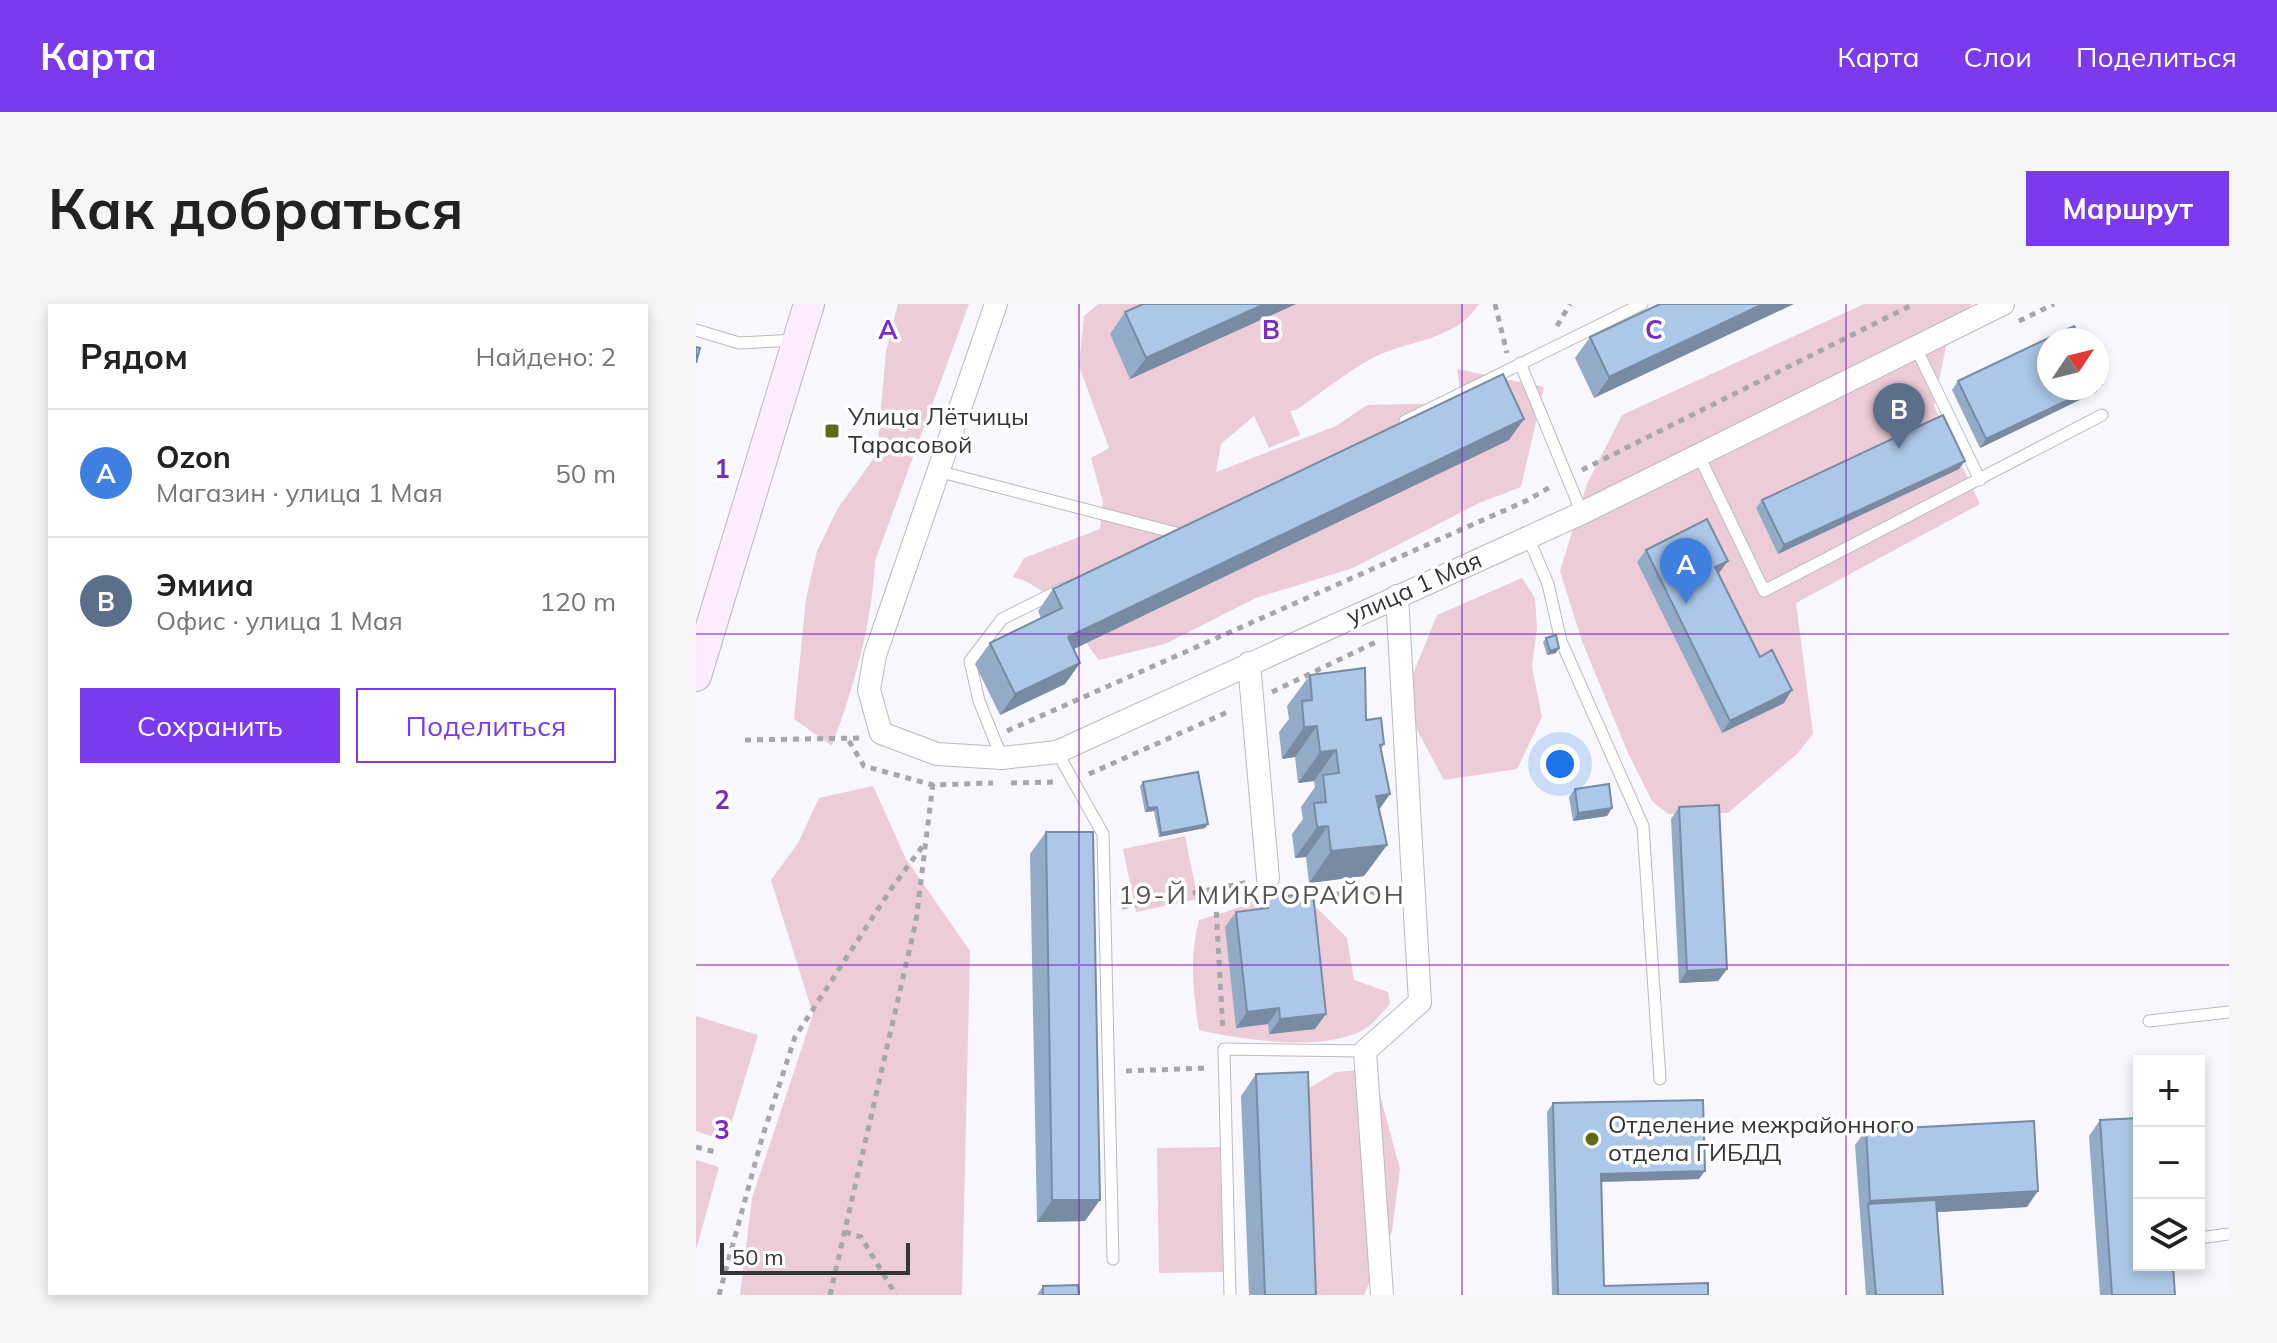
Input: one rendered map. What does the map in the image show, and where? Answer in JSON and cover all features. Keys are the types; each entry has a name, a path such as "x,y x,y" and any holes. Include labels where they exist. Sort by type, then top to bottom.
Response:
{"main road":[{"path":"696,676 809,304"}],"street":[{"path":"881,733 869,690 875,655 996,304"},
{"name":"улица 1 Мая","path":"881,733 937,754 1002,758 1057,752 1582,513 2003,304"},
{"path":"1382,1295 1365,1051 1420,1002 1397,596"},
{"path":"1249,663 1268,878"}],"lane":[{"path":"1399,424 1642,304"},
{"path":"696,330 739,343 798,340"},
{"path":"1916,348 1980,480"},
{"path":"1516,366 1582,513"},
{"path":"1699,456 1764,591 2102,415"},
{"path":"936,471 1176,533"},
{"path":"1163,540 1190,526"},
{"path":"1528,537 1548,584 1561,641 1643,826 1660,1079"},
{"path":"1002,758 979,701 970,661 1002,619 1069,586"},
{"path":"1057,752 1103,834 1113,1259"},
{"path":"2149,1021 2229,1012"},
{"path":"1230,1295 1224,1049 1365,1051"},
{"path":"2205,1237 2229,1234"}],"path":[{"path":"1495,304 1516,366"},
{"path":"993,737 1528,500 1567,477 1914,304"},
{"path":"745,740 849,741 881,733"},
{"path":"830,1295 916,921 937,754"},
{"path":"719,1295 753,1166 795,1037 891,889 926,843"},
{"path":"1215,888 1224,1049"},
{"path":"1109,1072 1225,1067"},
{"path":"696,1147 719,1153"},
{"path":"845,1232 861,1237 896,1295"}],"shaded area":[{"path":"898,304 969,304 875,561 861,655 832,746 794,719 806,599 817,551 838,508 877,454 886,351"},
{"path":"1098,304 1479,304 1468,317 1442,334 1382,353 1290,411 1300,435 1269,448 1254,416 1221,444 1216,472 1336,426 1367,405 1462,403 1457,369 1544,387 1521,487 1479,503 1353,568 1256,598 1165,644 1099,660 1052,600 1027,582 1013,577 1024,558 1100,529 1103,502 1091,458 1109,448 1079,366 1084,316"},
{"path":"1864,304 1972,304 1947,341 1934,406 1980,504 1796,603 1813,734 1797,754 1728,813 1668,814 1652,801 1628,753 1582,641 1560,571 1587,484 1622,415"},
{"path":"1522,578 1535,598 1537,628 1532,666 1542,717 1517,769 1444,780 1416,728 1409,684 1437,615"},
{"path":"873,786 906,859 970,951 962,1295 740,1295 752,1198 813,1014 771,880 798,843 819,798"},
{"path":"1185,836 1198,899 1136,912 1123,849"},
{"path":"1274,889 1317,908 1347,938 1354,980 1388,992 1390,1004 1367,1028 1346,1037 1305,1042 1259,1040 1199,1030 1193,975 1199,920 1232,910"},
{"path":"696,1016 758,1035 726,1141 696,1131"},
{"path":"1359,1070 1380,1095 1400,1169 1392,1231 1364,1295 1306,1295 1304,1091 1336,1072"},
{"path":"1220,1147 1223,1272 1159,1273 1157,1148"},
{"path":"696,1160 719,1167 696,1250"}],"building":[{"path":"1143,304 1264,304 1146,358 1125,312"},
{"path":"1660,304 1763,304 1609,377 1590,337"},
{"path":"2037,344 2037,400 2068,400 1986,439 1958,381"},
{"path":"1503,374 1524,419 1068,637 1080,663 1015,694 990,643 1062,608 1053,589"},
{"path":"1943,415 1965,461 1784,545 1762,500"},
{"path":"1707,519 1728,561 1715,567 1760,657 1772,650 1792,690 1730,721 1646,550"},
{"path":"1556,635 1559,648 1550,651 1546,638"},
{"path":"1365,668 1366,720 1381,718 1384,744 1380,745 1390,794 1376,796 1387,845 1331,851 1328,826 1317,827 1314,803 1326,802 1323,775 1339,773 1336,750 1320,752 1317,726 1304,727 1302,701 1312,700 1310,675"},
{"path":"1198,772 1208,824 1161,833 1157,807 1148,808 1143,782"},
{"path":"1609,784 1612,808 1578,813 1575,789"},
{"path":"1719,805 1727,969 1687,971 1679,807"},
{"path":"1046,832 1093,832 1100,1200 1052,1200"},
{"path":"1313,893 1326,1014 1280,1019 1279,1008 1247,1012 1236,912 1268,908 1267,898"},
{"path":"1308,1072 1316,1295 1265,1295 1256,1074"},
{"path":"1703,1100 1705,1171 1601,1174 1604,1286 1708,1283 1708,1295 1558,1295 1553,1103"},
{"path":"2133,1118 2133,1271 2173,1271 2175,1295 2112,1295 2100,1120"},
{"path":"2034,1121 2038,1191 1870,1201 1866,1130"},
{"path":"1936,1200 1943,1295 1876,1295 1868,1204"},
{"path":"1078,1285 1079,1295 1043,1295 1043,1286"}],"place":[{"name":"Улица Лётчицы Тарасовой","path":"832,431"},
{"name":"Эмииа","path":"1899,449"},
{"name":"Ozon","path":"1686,604"},
{"name":"Отделение межрайонного отдела ГИБДД","path":"1592,1139"}],"district":[{"name":"19-Й МИКРОРАЙОН","path":"1262,895"}]}
